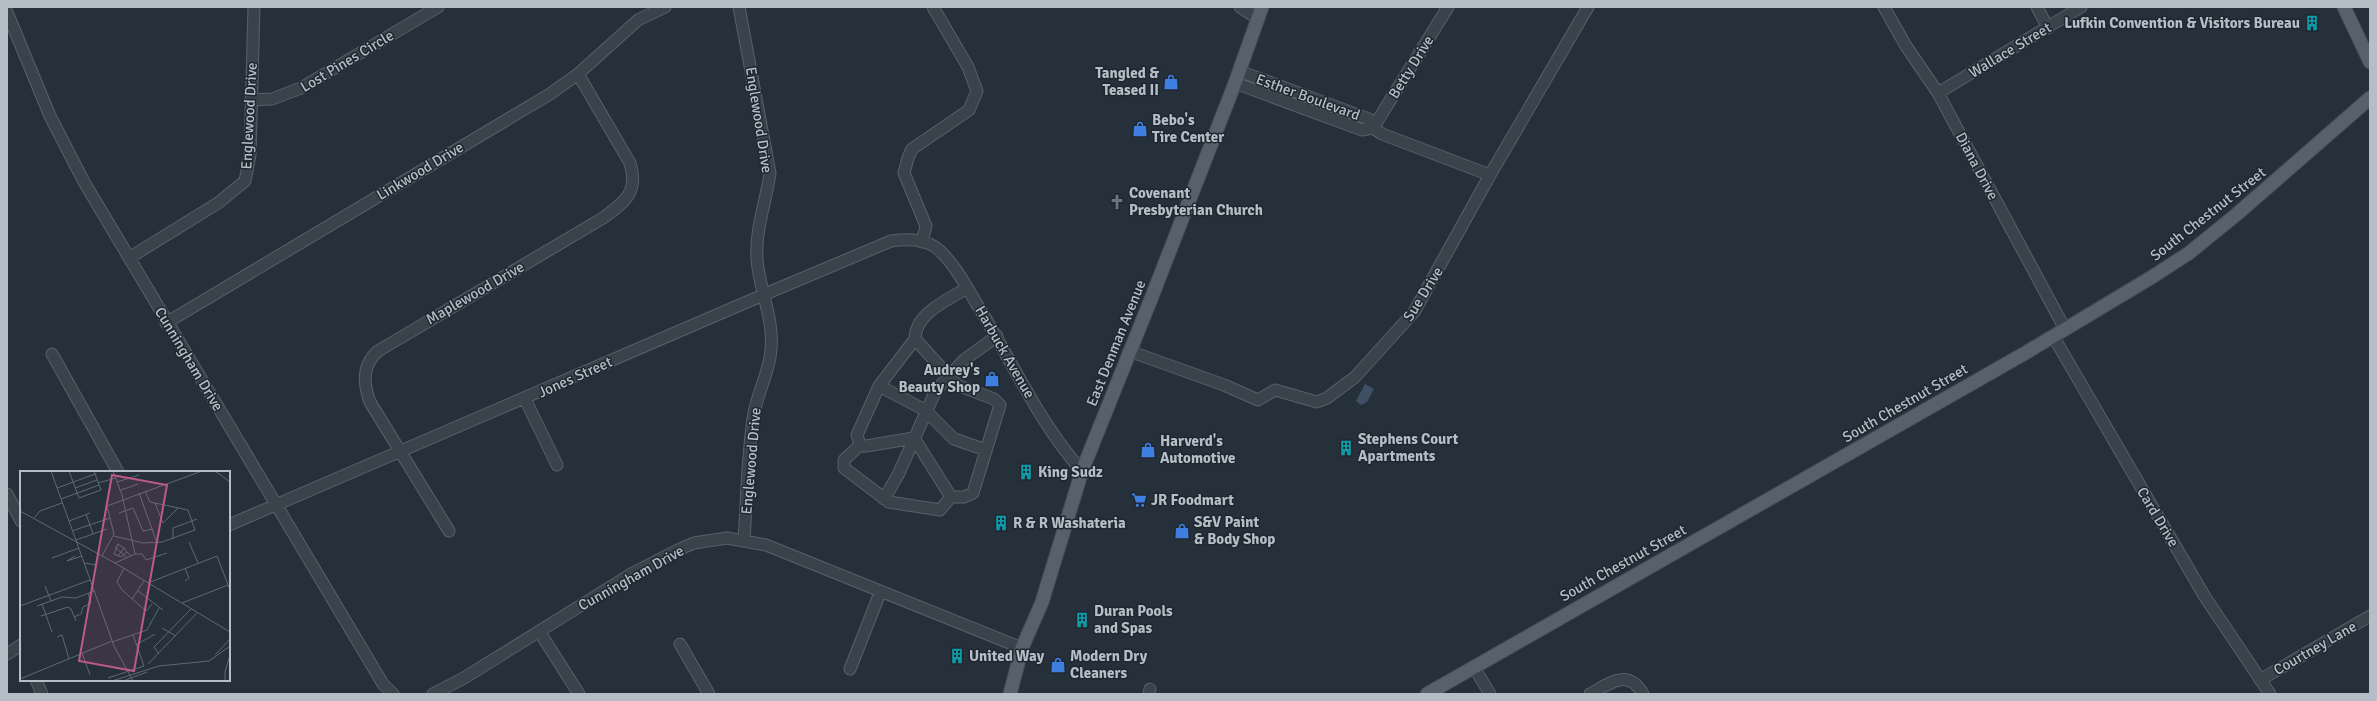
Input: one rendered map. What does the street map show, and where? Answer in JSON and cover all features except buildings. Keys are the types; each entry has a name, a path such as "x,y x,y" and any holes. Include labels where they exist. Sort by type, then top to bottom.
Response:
{"main road":[{"path":"2344,7 2370,62"},
{"name":"East Denman Avenue","path":"1010,694 1022,648 1042,602 1082,471 1129,350 1152,299 1237,77 1260,12"},
{"name":"South Chestnut Street","path":"1427,694 2053,336 2188,253 2294,165 2370,98"}],"street":[{"name":"Englewood Drive","path":"129,258 218,203 245,181 250,155 254,7"},
{"name":"Lost Pines Circle","path":"251,100 272,99 296,91 438,7"},
{"name":"Linkwood Drive","path":"166,323 550,94 578,74 622,33 652,12 665,7"},
{"name":"Englewood Drive","path":"739,7 770,173 758,239 757,258 763,295 772,328 772,348 754,412 744,540"},
{"path":"922,242 926,226 905,180 908,158 912,149 923,140 938,133 969,110 976,91 968,67 933,7"},
{"path":"1240,7 1260,12"},
{"name":"Betty Drive","path":"1373,128 1448,7"},
{"name":"Sue Drive","path":"1129,350 1224,385 1258,400 1275,390 1317,402 1328,398 1355,377 1414,312 1490,175 1588,7"},
{"name":"Diana Drive","path":"1884,7 1906,46 1938,93 2065,329"},
{"path":"2036,7 2048,28"},
{"name":"Wallace Street","path":"1938,93 2081,7"},
{"name":"Cunningham Drive","path":"7,12 64,147 166,323 277,505 382,684 393,694"},
{"name":"Maplewood Drive","path":"450,531 378,416 366,390 366,367 371,356 405,334 603,218 622,204 629,195 633,175 630,163 578,74"},
{"name":"Esther Boulevard","path":"1237,77 1369,119 1373,128 1382,134 1490,175"},
{"name":"Jones Street","path":"230,526 400,451 525,399 891,241 910,239 922,242"},
{"name":"Harbuck Avenue","path":"922,242 940,250 967,288 1066,453 1082,471"},
{"path":"860,445 857,435 879,386 915,339 915,331 928,313 967,288"},
{"path":"884,498 898,475 925,410 936,390 948,376 997,336"},
{"name":"Card Drive","path":"2053,336 2205,597 2270,694"},
{"path":"915,339 956,385 998,401 1000,405 973,492 964,498 951,497"},
{"path":"52,354 117,471"},
{"path":"879,386 925,410 954,439 986,450"},
{"path":"525,399 557,465"},
{"path":"860,445 866,446 914,438"},
{"path":"914,438 951,497"},
{"path":"860,445 844,460 844,468 884,498 895,504 934,511 945,507 951,497"},
{"path":"7,494 20,519"},
{"name":"Cunningham Drive","path":"433,694 464,678 633,574 680,549 712,539 744,540 766,545 880,593 1022,648"},
{"path":"850,669 880,593"},
{"name":"Courtney Lane","path":"2260,680 2370,616"},
{"path":"539,631 579,694"},
{"path":"680,644 709,694"},
{"path":"7,654 20,646"},
{"path":"1474,666 1490,694"},
{"path":"1590,694 1618,679 1625,679 1638,687 1643,694"},
{"path":"36,681 42,694"}],"water":[{"path":"1365,384 1374,389 1367,402 1361,405 1356,401"}],"place":[{"name":"Lufkin Convention & Visitors Bureau","path":"2312,23"},
{"name":"Tangled & Teased II","path":"1171,82"},
{"name":"Bebo's Tire Center","path":"1140,129"},
{"name":"Covenant Presbyterian Church","path":"1117,202"},
{"name":"Audrey's Beauty Shop","path":"992,379"},
{"name":"Stephens Court Apartments","path":"1346,448"},
{"name":"Harverd's Automotive","path":"1148,450"},
{"name":"King Sudz","path":"1026,472"},
{"name":"JR Foodmart","path":"1139,500"},
{"name":"R & R Washateria","path":"1001,523"},
{"name":"S&V Paint & Body Shop","path":"1182,531"},
{"name":"Duran Pools and Spas","path":"1082,620"},
{"name":"United Way","path":"957,656"},
{"name":"Modern Dry Cleaners","path":"1058,665"}]}
